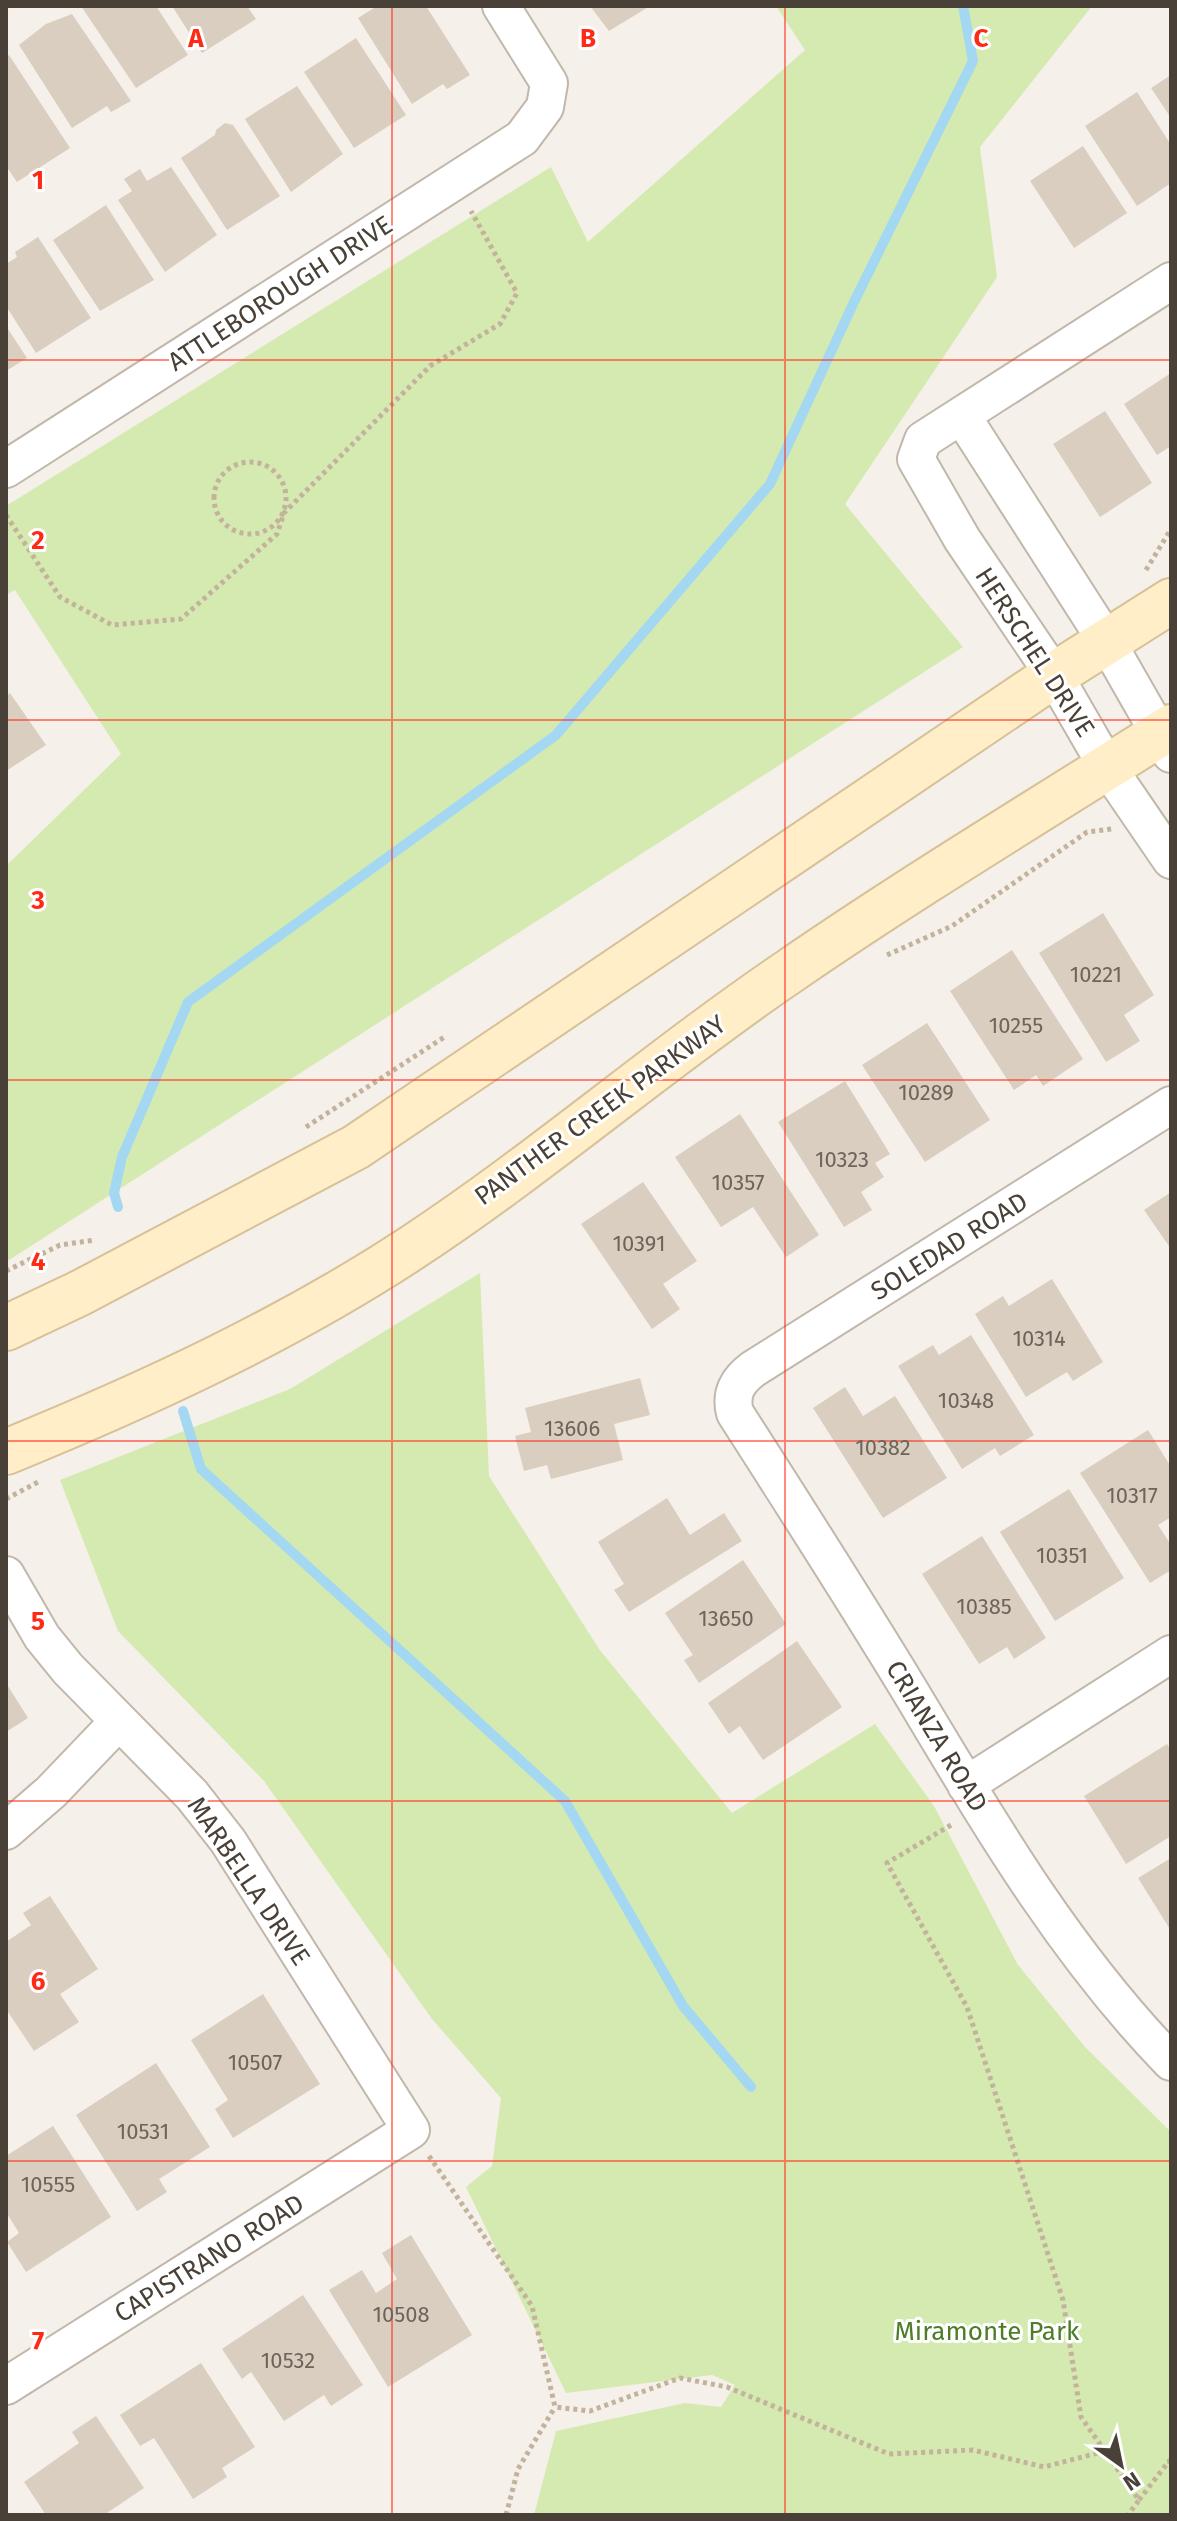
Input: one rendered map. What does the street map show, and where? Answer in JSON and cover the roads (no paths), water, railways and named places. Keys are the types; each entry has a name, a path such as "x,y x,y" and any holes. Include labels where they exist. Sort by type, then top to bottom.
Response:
{"main road":[{"path":"6,1328 80,1293 356,1147 1107,642 1158,587"},
{"name":"PANTHER CREEK PARKWAY","path":"6,1452 124,1402 252,1340 413,1247 785,974 1106,765 1167,738"}],"street":[{"name":"ATTLEBOROUGH DRIVE","path":"6,469 522,138 545,107 549,83 501,6"},
{"path":"1167,738 962,416 1171,281"},
{"name":"HERSCHEL DRIVE","path":"962,416 923,440 917,451 919,468 962,539 1054,675 1106,765 1171,860"},
{"name":"SOLEDAD ROAD","path":"734,1393 753,1369 1171,1105"},
{"name":"CRIANZA ROAD","path":"734,1393 735,1413 846,1585 966,1785 1061,1933 1109,1994 1171,2062"},
{"name":"MARBELLA DRIVE","path":"6,1575 42,1637 68,1669 192,1795 228,1841 411,2130"},
{"path":"966,1785 1171,1654"},
{"path":"6,1831 51,1792 119,1721"},
{"name":"CAPISTRANO ROAD","path":"6,2386 411,2130"}],"waterway":[{"path":"118,1207 114,1193 122,1157 188,1002 556,735 770,484 854,302 973,61 963,6"},
{"path":"183,1411 201,1469 565,1801 683,2006 751,2087"}],"park label":[{"name":"Miramonte Park","path":"987,2331"}]}
